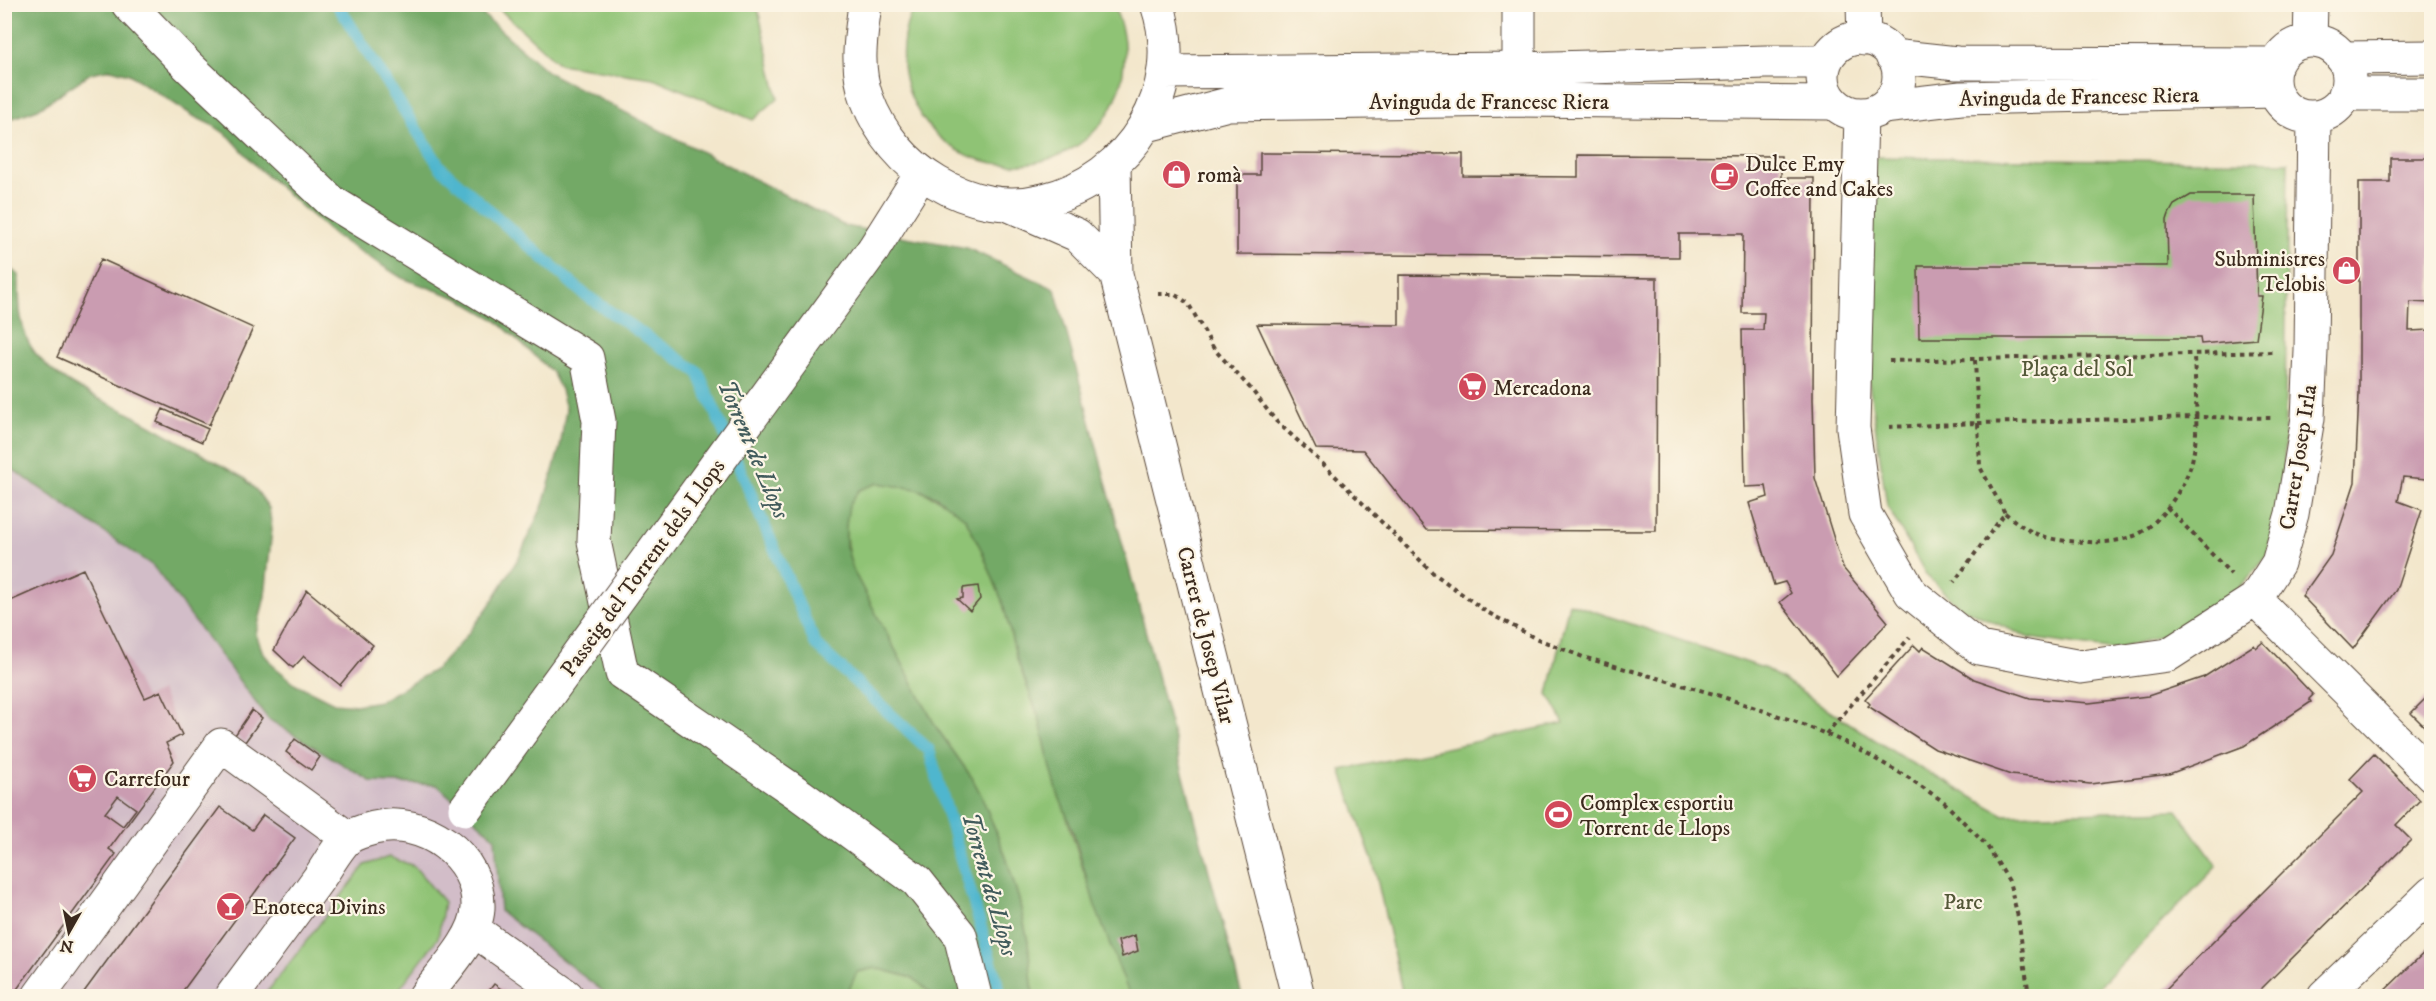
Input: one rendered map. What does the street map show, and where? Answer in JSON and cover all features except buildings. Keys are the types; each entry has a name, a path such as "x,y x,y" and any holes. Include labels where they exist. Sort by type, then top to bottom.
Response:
{"street":[{"path":"128,4 188,66 332,202 587,358 599,421 594,541 622,673 800,795 917,881 960,935 975,996"},
{"path":"866,4 858,51 866,98 887,140 921,174 960,194 1003,203 1077,234 1119,285"},
{"path":"1003,203 1043,201 1081,188 1114,165 1147,125 1158,99 1164,72 1163,22 1156,4"},
{"path":"1519,4 1519,84"},
{"path":"1863,4 1864,39"},
{"path":"2310,4 2310,41"},
{"path":"1864,39 1875,41 1892,56 1899,77 1892,99 1859,108 1823,83 1825,62 1841,44 1864,39"},
{"path":"2310,41 2323,43 2334,49 2342,58 2347,68 2348,80 2344,94 2333,110 2314,117 2304,116 2287,109 2275,78 2287,49 2298,43 2310,41"},
{"name":"Avinguda de Francesc Riera","path":"1892,56 1957,63 2275,78"},
{"path":"2342,58 2432,57"},
{"name":"Avinguda de Francesc Riera","path":"1147,125 1228,104 1519,84 1766,62 1825,62"},
{"name":"Avinguda de Francesc Riera","path":"1164,72 1519,84 1859,108 1961,98 2275,78"},
{"path":"2344,94 2432,94"},
{"name":"Carrer Josep Irla","path":"1859,108 1853,428 1865,514 1911,593 1979,648 2081,667 2169,655 2255,599 2277,563 2292,514 2308,418 2312,351 2314,117"},
{"name":"Carrer de Josep Vilar","path":"1114,165 1119,285 1298,996"},
{"name":"Passeig del Torrent dels Llops","path":"443,841 873,250 921,174"},
{"path":"2255,599 2432,775"},
{"path":"39,996 221,746 348,838"},
{"path":"232,996 348,838 383,826 401,826 422,830 443,841 465,863 476,886 478,908 474,930 425,996"},
{"path":"2324,996 2432,893"},
{"path":"474,930 567,996"}],"path":[{"path":"1119,285 1174,294 1188,303 1214,349 1251,389 1276,421 1321,462 1432,572 1485,611 1535,638 1583,657 1714,694 1826,734 1851,745 1909,778 1944,802 1987,846 2009,881 2018,916 2029,996"},
{"path":"1854,361 2312,351"},
{"path":"1975,360 1980,467 2005,513 2023,529 2044,538 2070,542 2104,543 2136,535 2157,520 2178,494 2191,463 2196,417 2194,355"},
{"path":"1853,428 2196,417 2308,418"},
{"path":"2167,507 2255,599"},
{"path":"1826,734 1933,611 2005,513"}],"shaded area":[{"path":"4,464 153,566 268,719 372,782 437,785 495,838 500,911 609,996 5,996"}],"green space":[{"path":"5,5 472,5 549,73 845,226 967,248 1055,289 1242,996 1130,996 1095,906 1073,831 1058,794 1040,721 1017,659 1003,603 982,551 965,518 935,496 917,489 878,483 859,490 849,505 846,546 853,570 936,727 972,778 981,795 1006,857 1019,900 1028,942 1033,996 934,996 913,978 876,968 857,972 846,996 609,996 500,911 495,838 437,785 372,782 268,719 153,566 5,464 4,265 19,275 20,306 26,336 36,354 46,365 68,382 244,478 257,491 269,508 272,529 265,596 256,634 263,653 276,668 296,684 334,703 356,705 380,701 436,669 464,639 489,606 519,557 543,505 560,447 566,409 561,390 552,372 496,320 460,299 402,278 335,236 257,167 230,137 129,74 111,69 91,73 38,109 5,121"},
{"path":"495,5 757,5 778,98 753,120 653,78 559,64"},
{"path":"915,5 1113,5 1123,33 1124,47 1124,62 1114,103 1092,133 1062,154 1028,164 991,162 957,150 928,126 905,79 904,35"},
{"name":"Plaça del Sol","path":"1867,157 2288,162 2284,491 2266,558 2236,591 2188,628 2114,650 2029,638 1960,607 1927,576 1887,506 1864,348"},
{"path":"878,483 917,489 950,505 965,518 982,551 1003,603 1017,659 1040,721 1048,757 1083,869 1130,996 1033,996 1028,942 1019,900 1006,857 981,795 972,778 936,727 853,570 846,539 849,505 861,489"},
{"name":"Parc","path":"1569,603 1766,669 1906,760 2004,815 2177,810 2217,866 2090,996 1403,996 1374,865 1341,770 1564,723 1548,694"},
{"path":"389,857 414,866 444,902 438,938 394,996 264,996 365,865"},
{"path":"876,968 913,978 934,996 846,996 857,972"}],"waterway":[{"name":"Torrent de Llops","path":"337,4 440,167 584,294 698,372 816,645 929,750 1001,996"}],"place":[{"name":"romà","path":"1176,174"},
{"name":"Dulce Emy Coffee and Cakes","path":"1724,176"},
{"name":"Subministres Telobis","path":"2346,271"},
{"name":"Mercadona","path":"1472,387"},
{"name":"Carrefour","path":"83,778"},
{"name":"Complex esportiu Torrent de Llops","path":"1559,815"},
{"name":"Enoteca Divins","path":"231,906"}]}
